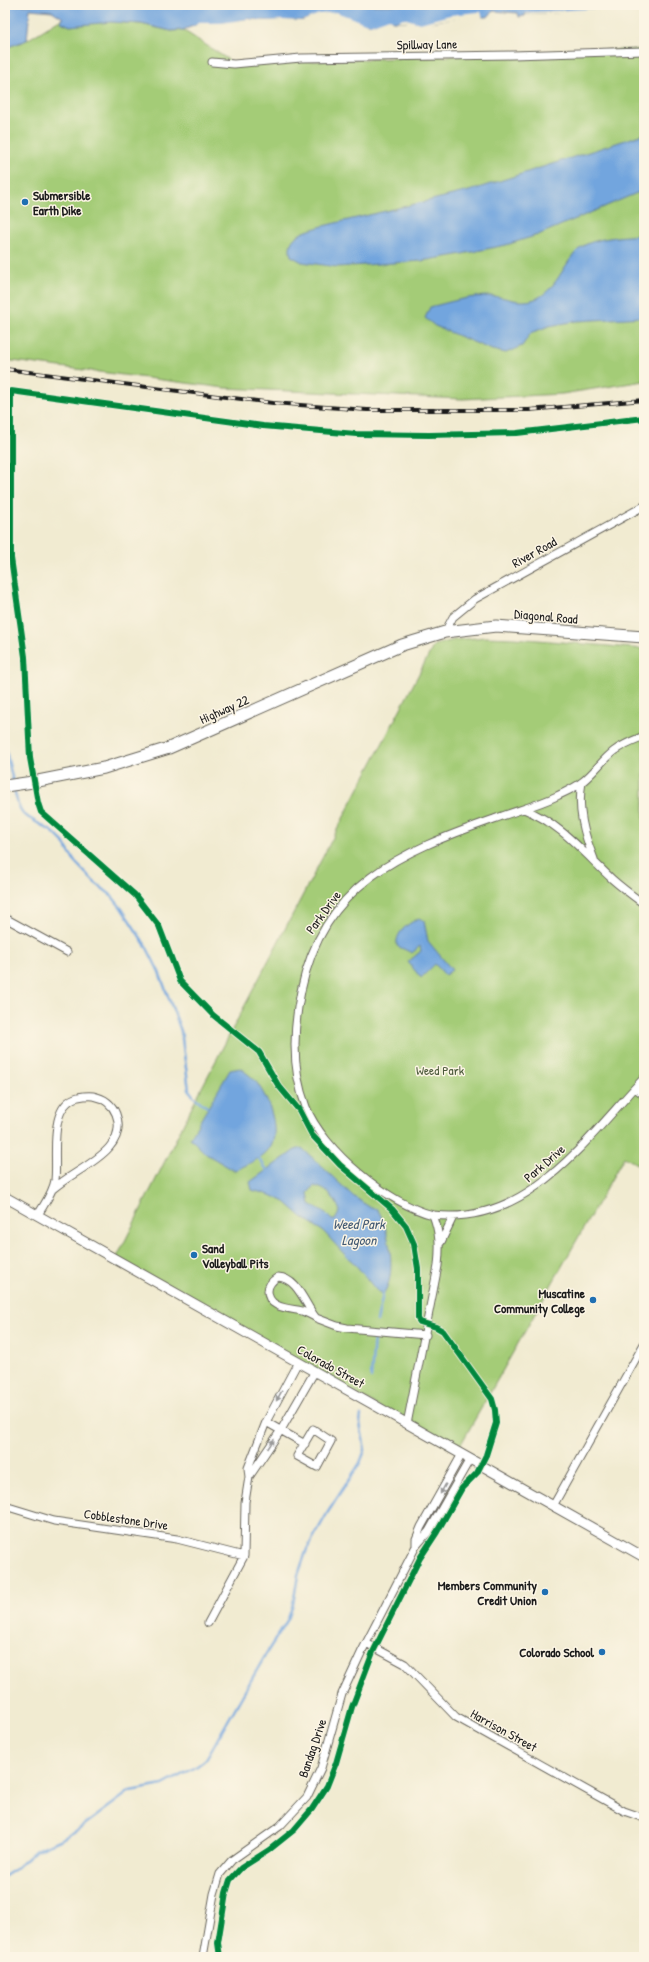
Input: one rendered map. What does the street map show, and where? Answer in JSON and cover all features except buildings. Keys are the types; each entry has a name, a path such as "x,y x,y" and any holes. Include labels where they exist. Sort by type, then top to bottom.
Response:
{"main road":[{"name":"Diagonal Road","path":"445,632 496,626 644,637"},
{"name":"Highway 22","path":"5,786 74,775 104,768 169,748 402,644 445,632"}],"street":[{"name":"Spillway Lane","path":"212,62 234,64 301,58 513,55 644,51"},
{"name":"River Road","path":"445,632 453,617 475,599 644,506"},
{"name":"Park Drive","path":"644,736 614,751 582,782 556,797 471,827 416,849 383,866 369,877 342,904 327,923 314,946 304,975 298,1006 296,1060 301,1094 313,1122 334,1148 374,1184 409,1206 433,1215 454,1217 469,1216 498,1208 535,1188 568,1160 644,1078"},
{"path":"582,782 580,800 581,812 587,841 595,862"},
{"path":"524,809 538,814 556,826 613,880 644,904"},
{"path":"5,918 67,952"},
{"path":"635,1088 644,1095"},
{"path":"38,1215 53,1189 69,1176 105,1152 116,1140 119,1133 118,1120 110,1104 102,1098 89,1095 76,1098 65,1106 62,1111 56,1126 56,1163 53,1189"},
{"name":"Colorado Street","path":"5,1197 644,1557"},
{"path":"433,1215 441,1244"},
{"path":"407,1424 426,1335 441,1244 447,1228 454,1217"},
{"path":"316,1318 302,1295 288,1279 278,1277 272,1281 268,1293 274,1303 284,1309 302,1311 316,1318 322,1321 347,1328 426,1335"},
{"path":"553,1506 644,1344"},
{"path":"208,1623 244,1556 245,1502 249,1476 248,1468 266,1422 298,1362"},
{"path":"249,1476 281,1430 314,1371"},
{"path":"266,1422 305,1444"},
{"path":"313,1429 331,1441 317,1467 297,1456 305,1444 313,1429"},
{"name":"Bandag Drive","path":"203,1957 214,1894 220,1874 232,1860 280,1826 307,1797 321,1768 342,1694 366,1643 416,1546 416,1539 421,1527 466,1457"},
{"name":"Cobblestone Drive","path":"5,1506 54,1521 177,1539 244,1556"},
{"name":"Harrison Street","path":"366,1643 405,1664 456,1717 624,1811 644,1818"}],"green space":[{"path":"63,18 141,24 171,31 183,30 235,64 644,49 644,381 562,394 462,399 225,388 5,360 5,48 27,40"},
{"name":"Weed Park","path":"485,637 644,649 644,1168 624,1157 457,1451 116,1259 201,1089 434,645 454,640"}],"water":[{"path":"5,5 644,5 644,9 525,14 525,16 519,17 518,13 493,11 488,17 482,17 480,13 420,24 408,21 392,21 390,19 371,25 358,23 336,14 317,16 302,21 266,21 248,19 229,23 196,25 183,30 171,31 141,24 111,22 70,26 61,22 63,18 52,11 30,9 27,40 5,48"},
{"path":"644,134 644,190 538,235 506,245 421,261 337,267 302,262 291,256 291,243 298,235 304,232 323,226 469,191"},
{"path":"644,235 644,317 577,321 549,326 531,333 522,346 506,353 492,350 435,326 425,318 430,307 467,298 496,296 518,301 529,301 535,299 554,284 573,255 585,245 610,238"},
{"path":"419,918 424,921 428,941 452,970 445,975 435,964 421,978 408,962 421,951 420,946 412,953 397,946 398,937 403,929"},
{"path":"240,1068 255,1081 261,1089 272,1115 274,1133 273,1142 266,1153 235,1171 206,1154 190,1138 230,1070"},
{"name":"Weed Park Lagoon","path":"302,1148 353,1196 371,1208 378,1210 386,1229 391,1265 388,1286 383,1294 376,1290 355,1264 324,1232 302,1217 285,1202 273,1196 252,1190 250,1182 295,1150","holes":["314,1186 327,1192 338,1206 340,1211 335,1220 332,1220 323,1211 310,1204 308,1193"]}],"pier":[{"path":"644,6 644,10 615,12 524,14 531,12"},
{"path":"336,12 370,25 389,18 391,19 392,23 389,21 370,27 336,16 319,17 302,23 266,23 248,21 230,25 194,26 199,23 222,23 248,19 266,21 302,21 319,14"},
{"path":"481,12 483,19 479,15 437,21 420,26 405,21 398,21 403,18 420,23 450,15"}],"waterway":[{"path":"5,746 13,782"},
{"path":"14,789 18,805 24,815 53,832 63,842 75,862 94,882 111,895 146,946 159,972 181,1031 189,1090 194,1097 207,1107"},
{"path":"258,1157 267,1170"},
{"path":"377,1321 383,1294"},
{"path":"371,1378 374,1337"},
{"path":"5,1876 36,1850 60,1840 79,1829 130,1791 163,1785 196,1767 206,1759 269,1649 288,1619 293,1604 298,1575 307,1549 328,1512 360,1463 365,1450 360,1423 361,1415"}],"railway":[{"path":"5,369 273,403 367,410 529,410 644,400"}],"cycle path":[{"path":"220,1957 218,1943 226,1893 230,1880 241,1868 269,1850 294,1830 312,1809 327,1786 336,1763 352,1707 373,1652 420,1558 437,1532 462,1488 477,1473 486,1455 496,1423 495,1410 492,1399 443,1331 420,1322 418,1319 418,1269 414,1244 406,1226 392,1209 340,1165 312,1135 299,1110 278,1085 259,1052 213,1015 180,981 159,926 135,895 41,812 30,758 25,657 11,558 11,391 263,426 356,434 429,435 517,433 644,418"}],"place":[{"name":"Submersible Earth Dike","path":"25,202"},
{"name":"Sand Volleyball Pits","path":"194,1255"},
{"name":"Muscatine Community College","path":"593,1300"},
{"name":"Members Community Credit Union","path":"545,1592"},
{"name":"Colorado School","path":"602,1652"}]}
